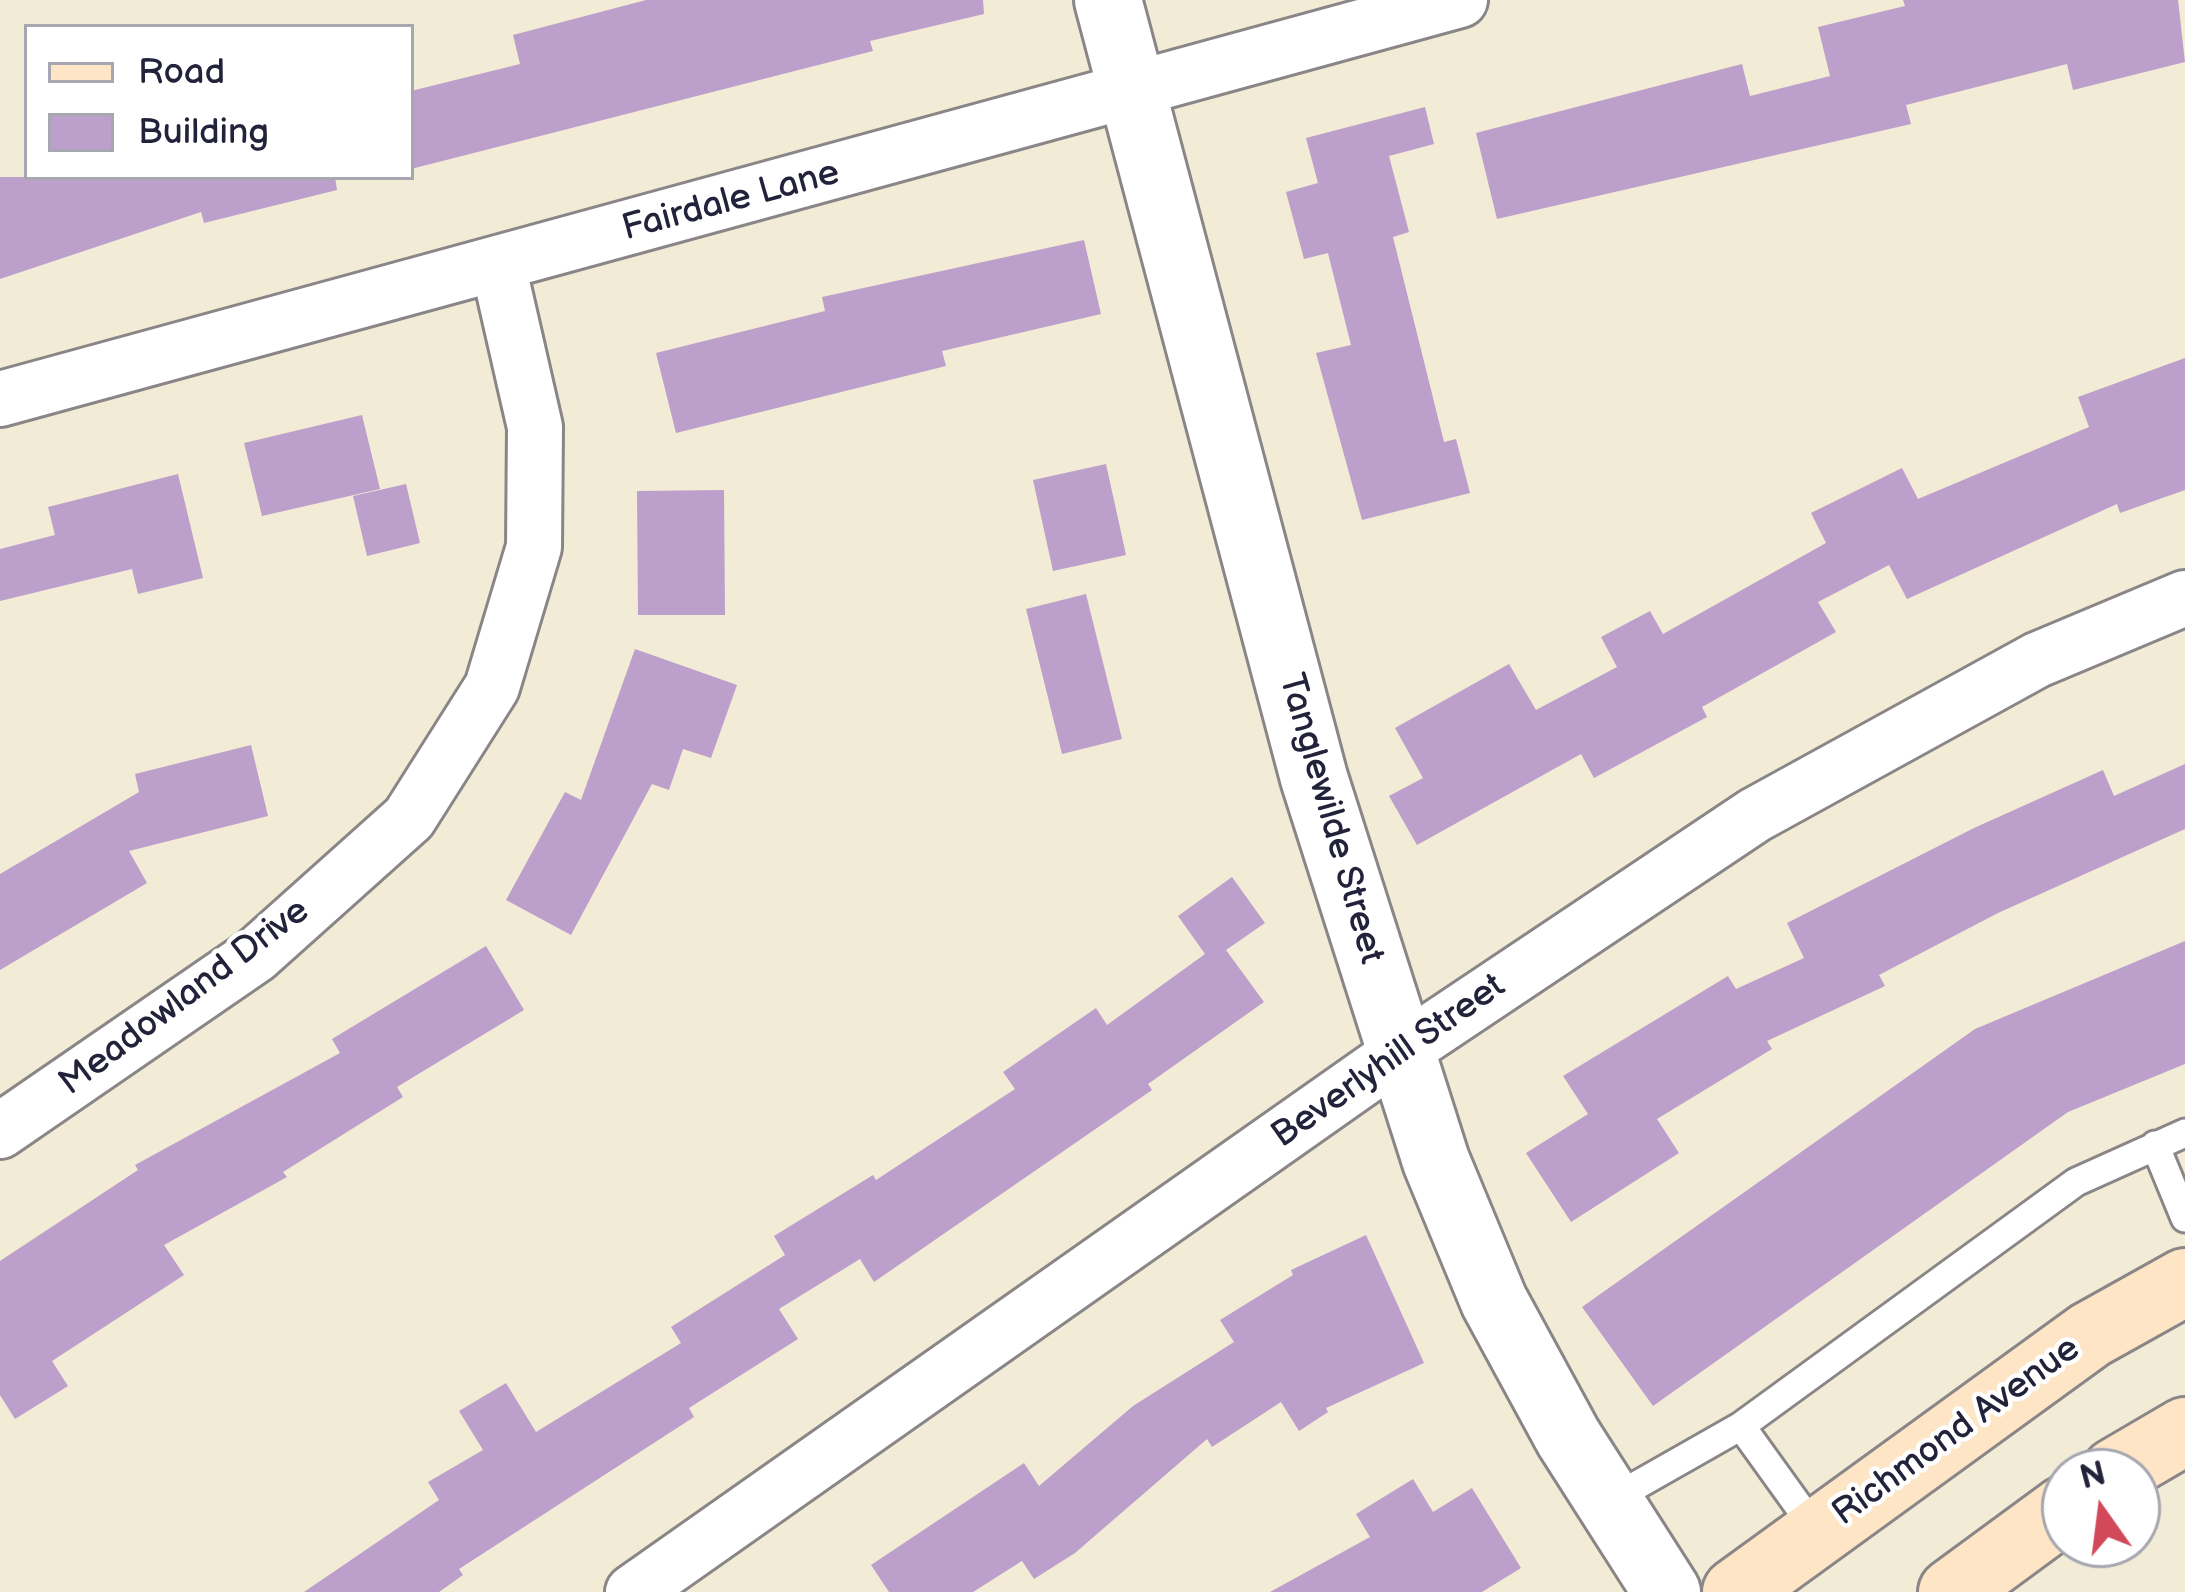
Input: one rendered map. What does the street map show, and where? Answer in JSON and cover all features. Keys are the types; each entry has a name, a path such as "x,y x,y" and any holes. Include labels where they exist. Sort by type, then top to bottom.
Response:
{"main road":[{"name":"Richmond Avenue","path":"1736,1592 2090,1335 2185,1282"},
{"path":"2156,1448 2185,1431"},
{"path":"1952,1592 2041,1527"}],"street":[{"name":"Tanglewilde Street","path":"1108,0 1314,778 1436,1161 1494,1301 1607,1502 1666,1592"},
{"name":"Fairdale Lane","path":"0,399 1460,0"},
{"name":"Meadowland Drive","path":"0,1131 256,955 409,818 492,687 534,547 535,427 498,265"},
{"name":"Beverlyhill Street","path":"633,1592 1399,1053 1756,815 2037,660 2185,598"}],"lane":[{"path":"1607,1502 1741,1426 2076,1182 2185,1133"},
{"path":"2155,1145 2185,1218"},
{"path":"1741,1426 1818,1533"}],"building":[{"path":"646,0 983,0 984,14 870,41 873,51 414,168 414,90 520,64 513,35"},
{"path":"1903,0 2178,0 2185,62 2073,90 2067,64 1906,105 1911,124 1497,219 1476,133 1742,64 1750,96 1830,76 1818,27 1905,6"},
{"path":"1425,107 1434,144 1389,156 1409,232 1393,237 1444,442 1456,439 1470,493 1362,520 1316,353 1351,345 1328,253 1304,259 1286,192 1318,183 1306,138"},
{"path":"0,177 335,180 337,190 204,223 201,212 0,279"},
{"path":"1084,240 1101,314 942,351 946,366 676,433 656,353 825,311 822,297"},
{"path":"2185,358 2185,490 2120,513 2117,504 1907,599 1889,565 1818,602 1836,632 1702,707 1707,717 1594,778 1581,754 1417,845 1389,796 1423,778 1395,728 1509,664 1536,710 1617,667 1601,637 1650,611 1663,634 1826,543 1811,513 1902,468 1918,499 2089,427 2078,397"},
{"path":"362,415 380,489 262,516 244,443"},
{"path":"1106,464 1126,555 1053,571 1033,480"},
{"path":"178,474 203,578 138,594 132,569 0,601 0,549 55,535 48,507"},
{"path":"406,484 420,543 367,556 353,496"},
{"path":"724,490 725,615 638,615 637,491"},
{"path":"1086,594 1122,739 1062,754 1026,609"},
{"path":"635,649 737,685 711,758 683,749 669,790 652,784 571,935 506,900 565,792 581,800"},
{"path":"251,745 268,816 129,851 147,883 0,970 0,874 139,792 135,774"},
{"path":"2185,764 2185,829 1998,913 1879,975 1885,986 1767,1041 1772,1049 1657,1119 1679,1153 1571,1222 1526,1153 1588,1114 1563,1076 1728,976 1736,989 1804,958 1787,923 1974,828 2103,770 2114,796"},
{"path":"1232,877 1265,923 1226,950 1264,1002 1148,1084 1152,1090 874,1282 860,1259 779,1309 798,1339 689,1408 694,1417 459,1569 463,1575 439,1592 304,1592 439,1500 428,1482 483,1450 459,1411 506,1383 536,1432 681,1343 671,1327 785,1255 774,1236 873,1175 876,1180 1015,1089 1003,1072 1096,1008 1107,1025 1205,954 1178,916"},
{"path":"2185,941 2185,1064 2068,1112 1653,1406 1582,1307 1975,1029"},
{"path":"486,946 524,1010 397,1087 403,1097 283,1172 287,1177 164,1245 184,1275 52,1361 68,1386 15,1419 0,1395 0,1261 138,1170 135,1165 340,1053 332,1039"},
{"path":"1366,1235 1424,1363 1326,1408 1328,1412 1299,1431 1281,1402 1212,1447 1207,1439 1075,1553 1034,1579 1022,1561 973,1592 889,1592 871,1565 1024,1463 1039,1486 1133,1406 1234,1342 1220,1320 1293,1275 1291,1270"},
{"path":"1413,1479 1433,1512 1472,1488 1521,1568 1482,1592 1270,1592 1370,1537 1356,1514"}]}
